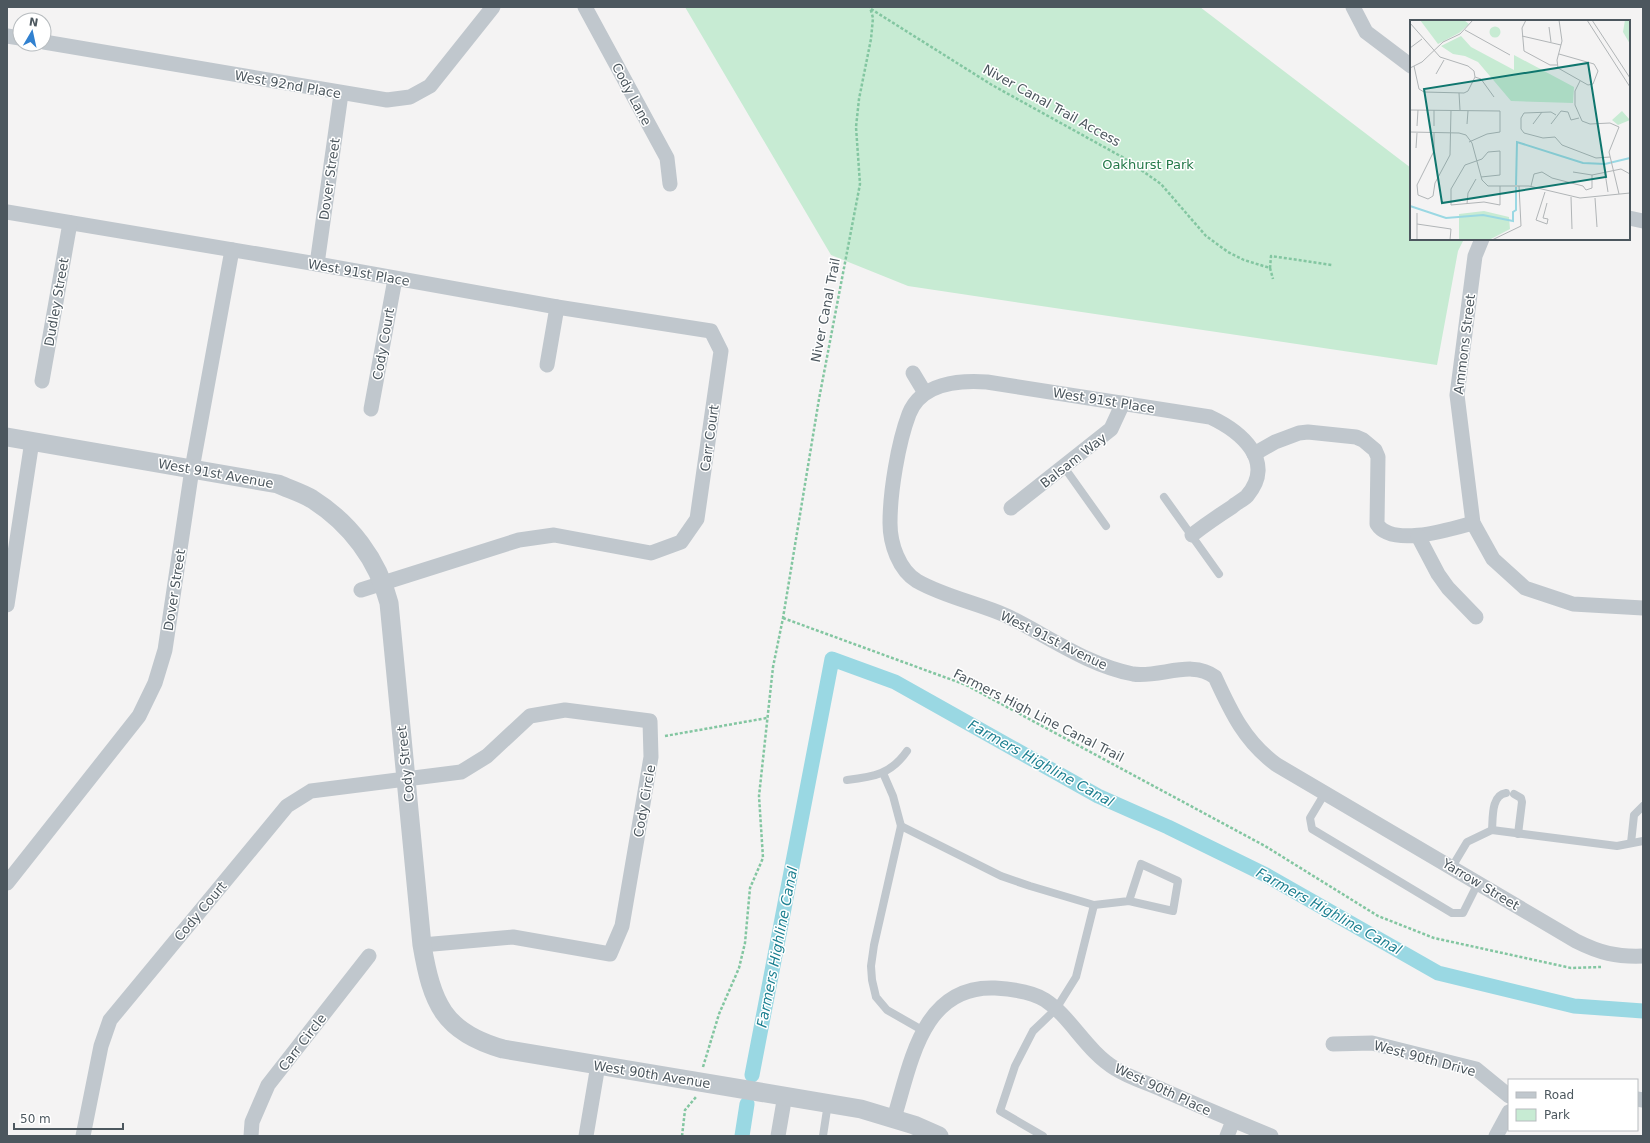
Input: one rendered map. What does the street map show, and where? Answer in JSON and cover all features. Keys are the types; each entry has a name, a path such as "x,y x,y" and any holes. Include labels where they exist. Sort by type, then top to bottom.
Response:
{"street":[{"name":"West 92nd Place","path":"52,43 341,94 387,100 410,97 430,86 493,7"},
{"name":"Cody Lane","path":"585,7 667,158 670,184"},
{"path":"1353,7 1366,32 1410,65"},
{"name":"Dover Street","path":"317,264 341,94"},
{"name":"West 91st Place","path":"7,212 317,264 558,307 711,331"},
{"path":"1630,218 1643,221"},
{"name":"Dudley Street","path":"42,381 70,223"},
{"name":"Ammons Street","path":"1482,240 1475,256 1457,395 1473,523 1493,559 1525,588 1573,604 1643,608"},
{"name":"Dover Street","path":"7,883 139,716 155,683 165,650 192,469 232,250"},
{"name":"Cody Court","path":"371,409 395,279"},
{"path":"547,365 558,307"},
{"name":"Carr Court","path":"384,583 519,540 554,534 651,553 681,542 697,519 721,351 711,331"},
{"path":"913,373 925,393"},
{"name":"West 91st Place","path":"925,393 939,387 969,381 987,382 1210,417 1234,430 1247,442 1254,454"},
{"name":"West 91st Avenue","path":"925,393 912,406 903,430 894,484 890,524 897,556 903,569 916,580 936,590 1007,616 1094,662 1110,668 1134,674 1150,675 1193,669 1209,673 1215,677 1238,724 1251,742 1277,765 1324,793"},
{"name":"Balsam Way","path":"1011,508 1111,429 1123,403"},
{"path":"1192,535 1246,496 1258,471 1257,461 1254,454 1274,442 1299,433 1308,432 1349,436 1363,440 1375,450 1378,457 1377,524 1381,529 1387,532 1418,536 1473,523"},
{"name":"West 91st Avenue","path":"7,437 278,484 311,498 338,518 361,544 384,583"},
{"path":"7,605 32,441"},
{"path":"1418,536 1438,574 1448,588 1476,617"},
{"path":"361,590 384,583"},
{"name":"Cody Street","path":"384,583 389,603 422,944"},
{"name":"Cody Circle","path":"407,779 461,772 487,756 530,716 565,710 650,721 652,739 651,757 622,926 610,954 513,937 422,944"},
{"name":"Cody Court","path":"83,1136 101,1046 110,1020 288,806 311,791 407,779"},
{"name":"Yarrow Street","path":"1324,793 1593,949 1612,955 1643,956"},
{"name":"West 90th Avenue","path":"422,944 428,980 436,1001 448,1018 465,1033 482,1043 504,1049 861,1109 894,1118 939,1136"},
{"name":"Carr Circle","path":"251,1136 252,1122 268,1086 370,956"},
{"name":"West 90th Place","path":"894,1118 922,1030 949,1000 962,992 984,988 1004,989 1029,993 1044,1000 1056,1009 1089,1048 1116,1070 1233,1121 1272,1136"},
{"name":"West 90th Drive","path":"1333,1044 1372,1043 1476,1069 1508,1095"},
{"path":"586,1136 598,1065"},
{"path":"778,1136 784,1095"},
{"path":"1496,1136 1508,1114"},
{"path":"1226,1136 1233,1121"}],"lane":[{"path":"1064,467 1106,526"},
{"path":"1164,498 1219,574"},
{"path":"848,780 883,773 900,762 907,751"},
{"path":"883,773 893,796 901,826 874,945 871,966 872,980 876,997 887,1010 922,1030"},
{"path":"1324,793 1310,818 1312,829 1452,913 1463,913 1478,883"},
{"path":"1492,830 1495,800 1498,796 1510,794 1521,798 1522,802 1518,834"},
{"path":"1631,843 1634,815 1643,806"},
{"path":"901,826 1001,876 1094,905 1129,901 1172,911 1178,881 1142,864 1129,901"},
{"path":"1452,867 1467,842 1492,830 1618,846 1643,841"},
{"path":"1043,1136 1000,1111 1015,1066 1033,1031 1056,1009 1076,977 1094,905"},
{"path":"823,1136 828,1103"}],"path":[{"name":"Niver Canal Trail Access","path":"871,8 992,85 1124,158 1161,184 1206,236 1228,252 1244,260 1270,268"},
{"name":"Niver Canal Trail","path":"783,618 819,398 860,184 856,127 859,99 871,39 871,8"},
{"path":"1273,279 1270,268 1271,256 1332,265"},
{"path":"702,1069 719,1014 739,968 745,943 750,888 763,858 760,796 766,718 772,667 783,618"},
{"name":"Farmers High Line Canal Trail","path":"783,618 966,686 1265,846 1378,916 1434,938 1571,968 1602,967"},
{"path":"652,739 766,718"},
{"path":"682,1136 685,1110 698,1094"}],"green space":[{"name":"Oakhurst Park","path":"685,7 1200,7 1410,167 1410,240 1464,240 1458,251 1437,365 908,286 831,255"}],"waterway":[{"name":"Farmers Highline Canal","path":"752,1075 832,659 895,682 1098,796 1168,827 1266,875 1438,973 1574,1006 1643,1011"},
{"name":"Farmers Highline Canal","path":"742,1136 747,1104"}]}
